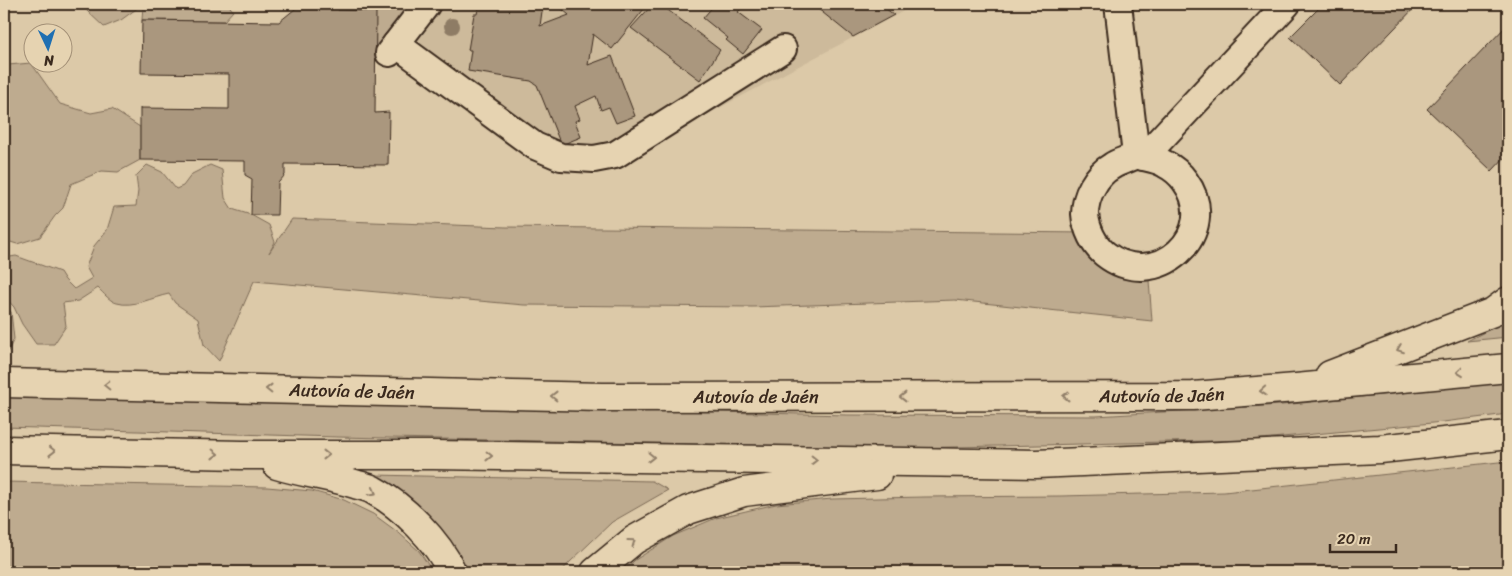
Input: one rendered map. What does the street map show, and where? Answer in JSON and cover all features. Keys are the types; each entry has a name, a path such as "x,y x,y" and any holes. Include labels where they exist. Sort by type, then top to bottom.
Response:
{"highway":[{"path":"1296,388 1493,312 1508,301"},
{"name":"Autovía de Jaén","path":"4,383 603,397 1193,396 1508,368"},
{"path":"4,450 1036,464 1380,449 1508,435"},
{"path":"242,454 293,470 336,478 373,490 403,511 429,537 452,572"},
{"path":"594,572 634,540 688,510 744,492 977,463"}],"street":[{"path":"427,4 393,48 535,146 561,157 594,159 615,155 782,48"},
{"path":"1118,4 1140,156"},
{"path":"1140,156 1165,164 1180,174 1190,188 1195,204 1195,222 1190,238 1179,252 1165,262 1148,267 1131,267 1114,261 1099,249 1089,233 1085,214 1088,196 1098,179 1112,166 1140,156 1287,4"}],"shaded area":[{"path":"86,4 143,4 121,20 104,27 87,11"},
{"path":"143,4 228,4 233,11 224,21 142,20"},
{"path":"338,4 417,4 381,53 338,10"},
{"path":"440,4 917,4 601,170 543,163 397,62"},
{"path":"22,64 22,72 37,72 60,104 91,113 112,109 140,127 140,160 118,172 102,171 71,184 63,208 40,237 17,244 4,240 4,68 8,65"},
{"path":"147,165 162,172 176,189 183,186 192,174 210,165 222,170 225,198 232,209 251,215 269,225 275,242 269,253 292,219 506,227 1089,233 1148,267 1152,321 955,300 753,307 524,305 254,281 219,361 204,345 198,319 175,303 169,294 136,303 123,304 112,301 98,288 78,301 63,303 66,326 54,344 36,344 22,324 14,307 4,296 4,258 16,256 60,272 74,289 92,278 86,267 94,246 107,230 114,207 136,206 138,191 136,176"},
{"path":"4,304 11,312 14,339 4,359"},
{"path":"1508,320 1508,337 1467,341"},
{"path":"1508,382 1508,414 1250,440 913,448 336,437 4,427 4,396 848,415 1096,416 1282,405"},
{"path":"1508,461 1508,572 622,572 635,560 673,536 716,518 776,504 832,499 1224,492"},
{"path":"374,475 652,481 668,490 612,522 561,572 467,572 425,510"},
{"path":"4,482 267,487 312,491 344,500 373,514 419,551 433,572 4,572"}],"building":[{"path":"301,4 338,4 338,10 376,11 375,113 389,112 388,165 285,164 285,175 278,183 277,215 251,215 252,179 245,175 245,161 140,160 140,108 229,109 229,74 141,73 142,20 279,22"},
{"path":"479,4 543,4 540,26 569,15 556,4 648,4 612,49 593,34 588,65 612,56 635,116 616,123 609,107 601,110 596,96 575,106 580,119 575,121 581,137 561,145 537,85 531,81 468,71 471,50 468,50 474,14 477,14"},
{"path":"653,4 660,4 720,50 700,80 631,28"},
{"path":"715,4 745,4 738,12 762,30 743,54 726,40 728,38 703,18"},
{"path":"812,4 880,4 894,15 853,37"},
{"path":"1323,4 1418,4 1340,85 1290,37"},
{"path":"1508,24 1508,154 1492,171 1427,109"}]}
